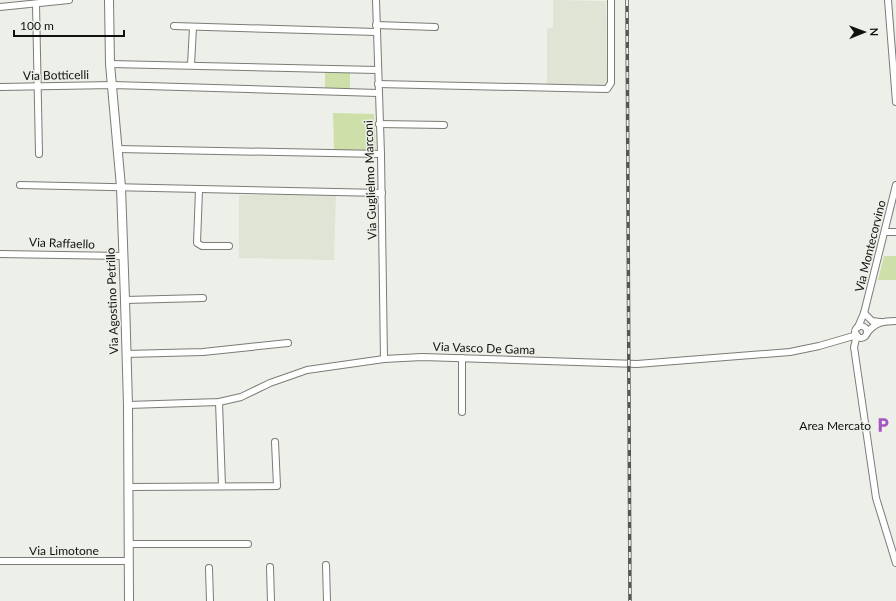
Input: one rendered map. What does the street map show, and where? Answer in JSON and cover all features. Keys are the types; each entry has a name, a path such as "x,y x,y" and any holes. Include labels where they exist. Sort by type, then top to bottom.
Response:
{"street":[{"path":"0,7 36,4 46,1 69,0"},
{"name":"Via Agostino Petrillo","path":"109,0 110,64 121,187 125,300 128,405 129,601"},
{"name":"Via Guglielmo Marconi","path":"376,0 382,193 384,359"},
{"path":"378,84 607,88 611,84 611,0"},
{"path":"888,0 896,102"},
{"path":"36,4 39,154"},
{"path":"174,26 376,28 435,27"},
{"path":"191,65 193,27"},
{"path":"110,64 377,70"},
{"name":"Via Botticelli","path":"0,87 113,85 378,93"},
{"path":"379,124 444,125"},
{"path":"117,149 381,154"},
{"path":"20,185 382,193"},
{"name":"Via Montecorvino","path":"857,330 864,312 896,185"},
{"path":"199,190 198,243 202,246 229,246"},
{"path":"885,232 896,232"},
{"name":"Via Raffaello","path":"0,254 123,256"},
{"path":"125,300 203,298"},
{"path":"864,312 872,321 896,321"},
{"name":"Via Montecorvino","path":"864,312 866,332"},
{"path":"856,354 857,348 872,321"},
{"path":"866,332 880,322"},
{"path":"857,330 866,332"},
{"path":"857,330 866,332"},
{"path":"857,330 855,341 856,354 876,498 896,563"},
{"name":"Via Vasco De Gama","path":"128,405 219,402 241,397 307,370 384,359 422,357 637,364 790,352 819,346 844,338 857,330"},
{"path":"126,354 203,352 288,343"},
{"path":"462,358 462,412"},
{"path":"219,402 222,486"},
{"path":"128,487 277,486 275,442"},
{"path":"128,544 248,544"},
{"name":"Via Limotone","path":"0,561 129,561"},
{"path":"326,565 327,601"},
{"path":"270,567 271,601"},
{"path":"209,568 210,601"}],"shaded area":[{"path":"553,0 606,1 607,83 603,87 547,86 547,28 553,28"},
{"path":"239,195 336,195 334,260 239,258"}],"green space":[{"path":"325,72 350,73 350,90 325,89"},
{"path":"333,113 374,114 376,153 334,151"},
{"path":"884,256 896,256 896,280 878,280"}],"railway":[{"path":"627,0 630,601"}],"place":[{"name":"Area Mercato","path":"883,425"}]}
